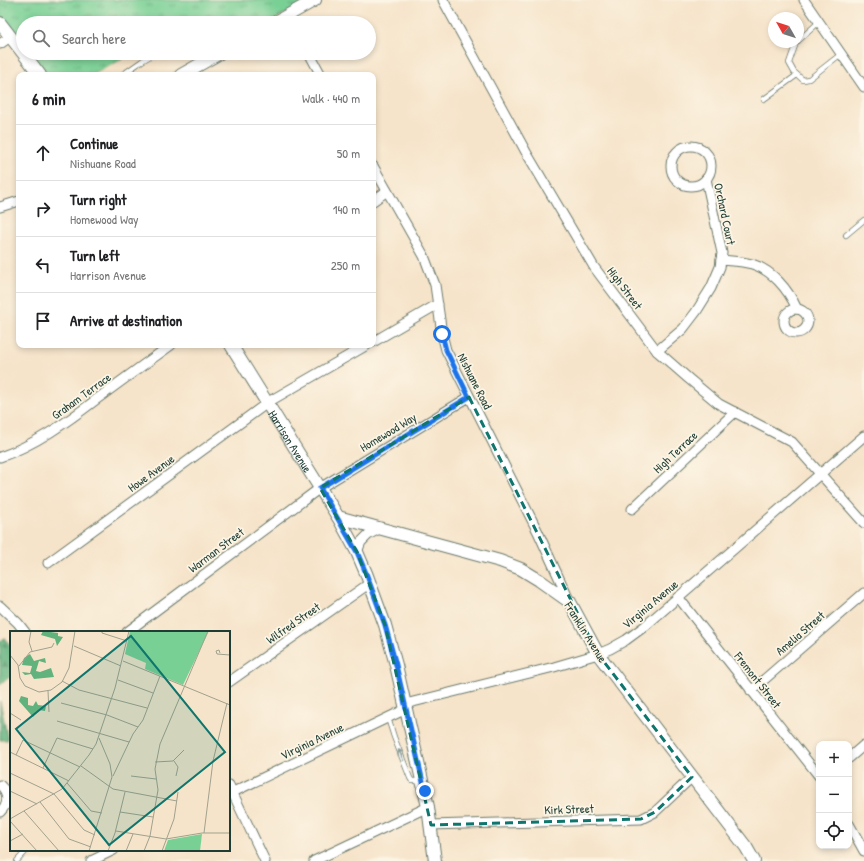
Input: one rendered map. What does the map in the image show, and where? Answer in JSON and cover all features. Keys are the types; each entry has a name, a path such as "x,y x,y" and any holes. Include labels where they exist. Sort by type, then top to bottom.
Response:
{"street":[{"path":"294,16 315,0"},
{"name":"High Street","path":"443,0 526,152 594,267 657,351 719,404 792,442 864,523"},
{"path":"804,0 864,87"},
{"path":"0,23 16,45"},
{"path":"0,44 10,37"},
{"path":"28,60 38,72"},
{"path":"186,72 207,60"},
{"path":"313,60 319,72"},
{"path":"686,147 698,147 704,150 710,159 711,165 706,179 692,186 680,182 672,173 671,163 673,157 677,152 686,147"},
{"name":"Nishuane Road","path":"376,171 424,256 435,285 442,334 446,350 538,532 570,602"},
{"name":"Orchard Court","path":"657,351 683,330 711,288 720,267 722,253 706,179"},
{"path":"376,199 387,191"},
{"path":"0,207 16,202"},
{"path":"721,260 751,264 764,269 774,276 785,288 797,308"},
{"path":"376,340 438,304"},
{"name":"Graham Terrace","path":"0,458 24,447 53,430 166,348"},
{"name":"Harrison Avenue","path":"233,348 338,517 357,552 370,583 385,625 406,706 428,807 435,861"},
{"name":"Howe Avenue","path":"48,563 267,403 362,348"},
{"name":"Homewood Way","path":"320,488 469,397"},
{"name":"High Terrace","path":"632,509 735,412"},
{"name":"Virginia Avenue","path":"230,791 388,718 406,706 554,667 610,649 626,640 645,626 864,436"},
{"name":"Warman Street","path":"128,631 320,488"},
{"name":"Franklin Avenue","path":"338,517 500,561 521,569 570,602 598,654 746,847 754,861"},
{"path":"357,552 361,542 368,535 378,529"},
{"name":"Wilfred Street","path":"230,681 370,583"},
{"name":"Amelia Street","path":"751,691 864,593"},
{"name":"Fremont Street","path":"678,597 816,772"},
{"path":"0,606 25,631"},
{"path":"852,755 864,745"},
{"name":"Kirk Street","path":"431,825 641,819 655,812 692,777"},
{"path":"0,785 6,794 7,799 6,804 0,812"},
{"path":"230,791 265,861"},
{"path":"314,861 428,807"},
{"path":"852,829 864,851"},
{"path":"91,861 112,851"}],"lane":[{"path":"804,36 819,22"},
{"path":"794,48 789,63 794,72 803,80 809,79 842,54"},
{"path":"126,72 144,60"},
{"path":"764,99 797,75"},
{"path":"846,236 864,220"},
{"path":"388,718 410,778 412,781 423,781"},
{"path":"17,861 26,851"}],"highlighted area":[{"path":"469,397 598,654 692,777 655,812 641,819 431,825 385,625 357,552 320,488"}],"green space":[{"path":"0,0 311,0 281,16 16,16 16,41 0,22"},
{"path":"31,60 120,60 98,72 41,72"},
{"path":"4,638 10,644 10,677 0,685 0,642"},
{"path":"0,701 8,740 0,740"}],"route":[{"path":"425,791 396,665 385,625 357,552 320,488 469,397 446,350 442,334"}]}
